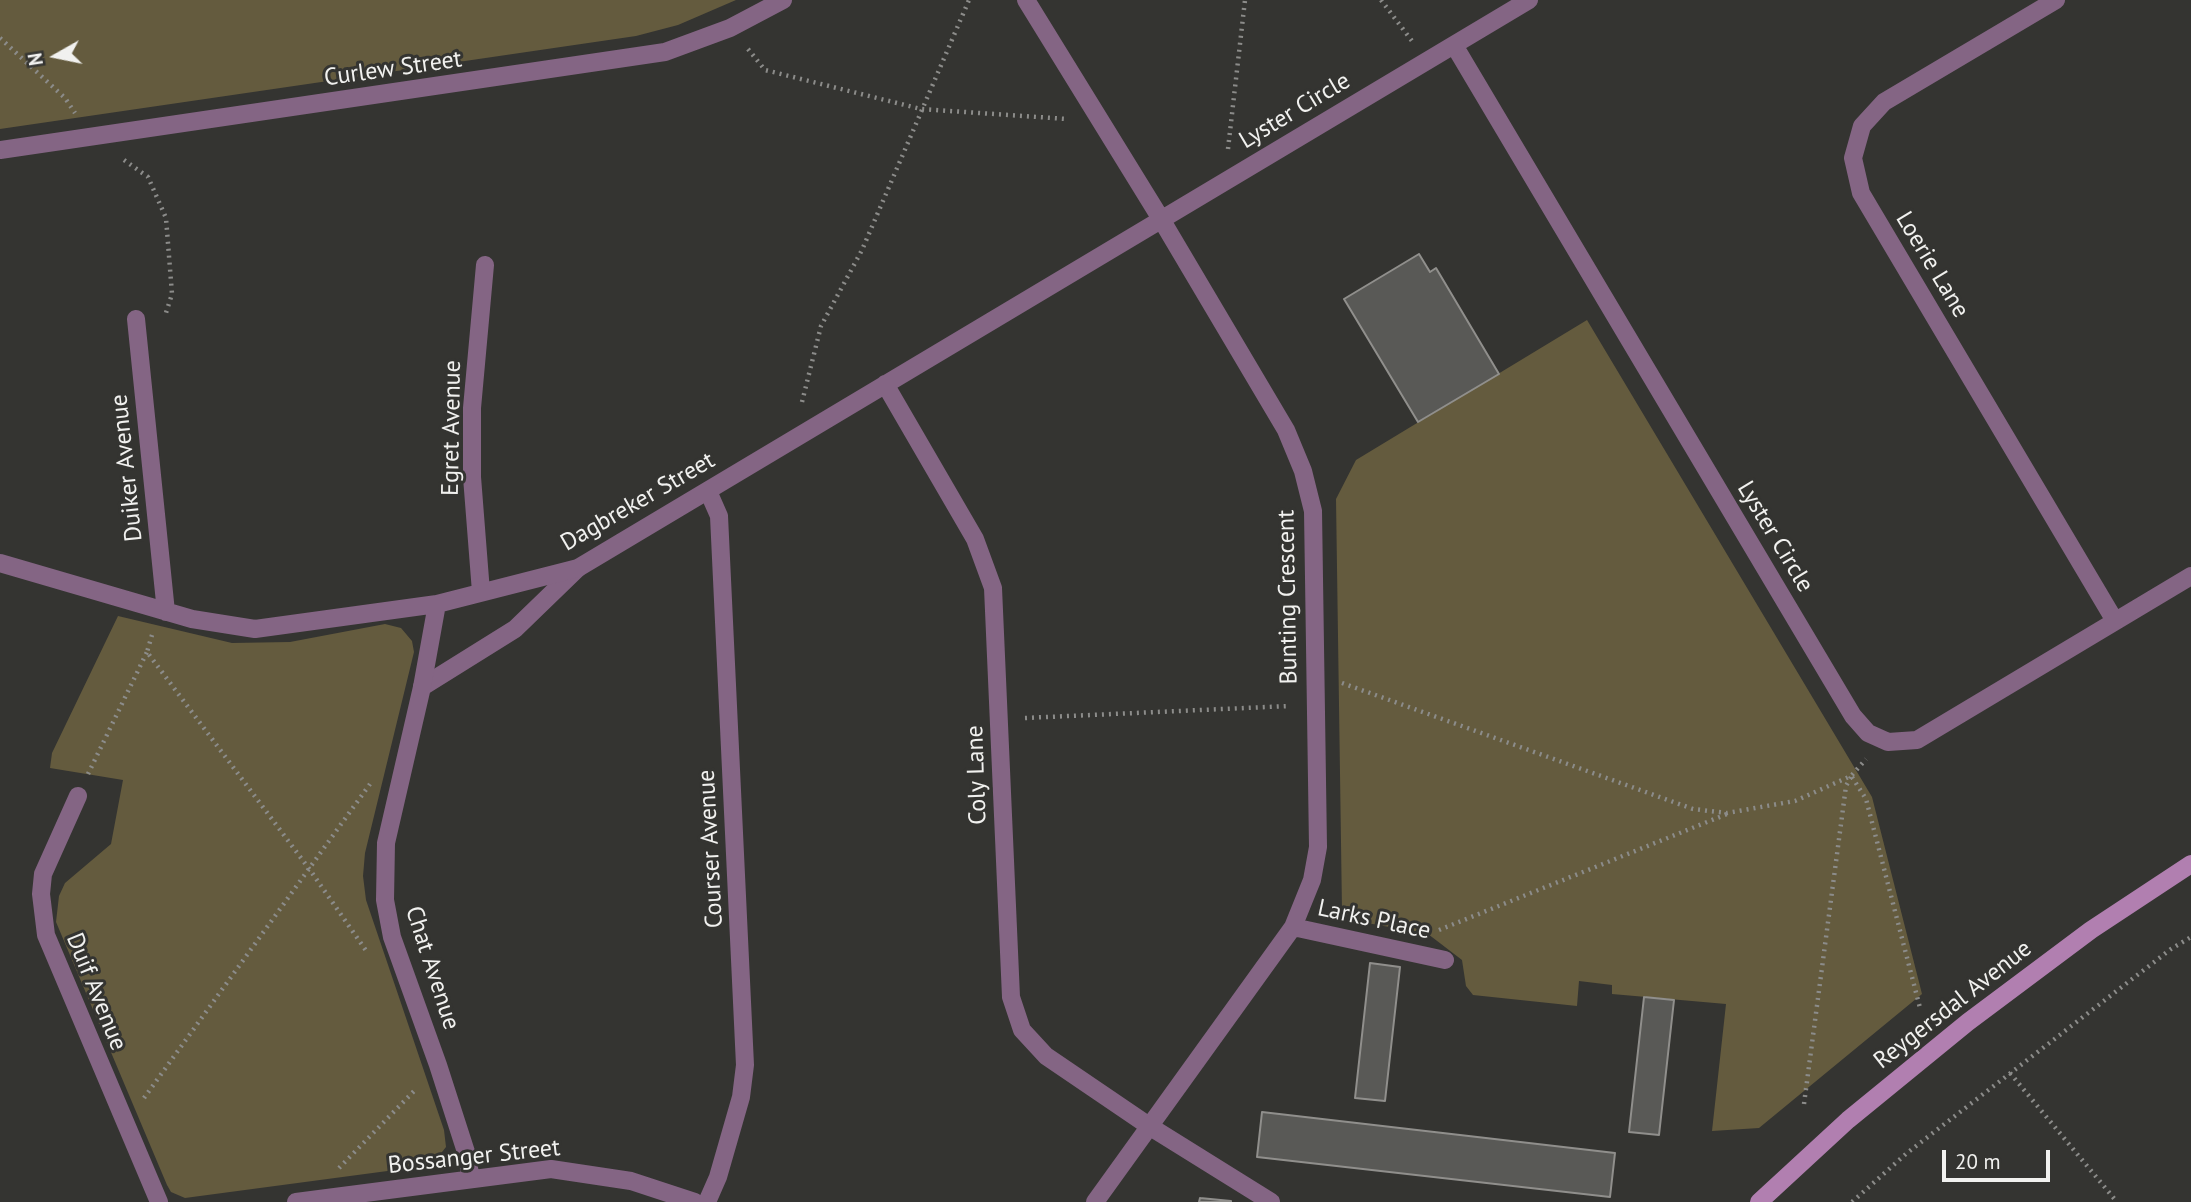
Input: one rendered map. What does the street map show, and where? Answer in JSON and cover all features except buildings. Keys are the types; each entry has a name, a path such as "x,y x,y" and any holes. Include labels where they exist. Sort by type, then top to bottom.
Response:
{"main road":[{"name":"Reygersdal Avenue","path":"1759,1202 1849,1120 1968,1022 2091,930 2191,864"}],"street":[{"name":"Curlew Street","path":"0,150 665,52 730,28 783,0"},
{"name":"Bunting Crescent","path":"1026,0 1161,219 1286,430 1303,471 1313,511 1318,847 1312,880 1293,927 1095,1202"},
{"name":"Lyster Circle","path":"1161,219 1529,0"},
{"name":"Loerie Lane","path":"2056,0 1884,102 1862,126 1853,158 1861,193 2115,621"},
{"name":"Lyster Circle","path":"1454,45 1853,716 1868,733 1879,739"},
{"name":"Dagbreker Street","path":"0,563 166,612 223,626 255,629 287,627 437,604 578,568 1161,219"},
{"name":"Egret Avenue","path":"481,592 472,477 472,422 485,265"},
{"name":"Duiker Avenue","path":"136,318 166,612"},
{"name":"Coly Lane","path":"885,384 975,539 989,571 994,606 1014,1015 1027,1037 1046,1056 1149,1126 1271,1202"},
{"name":"Courser Avenue","path":"707,1202 722,1164 742,1089 745,1065 719,516 708,491"},
{"path":"422,687 515,629 578,568"},
{"path":"1879,739 1898,743 1917,740 2191,576"},
{"name":"Chat Avenue","path":"437,604 422,687 388,834 384,871 392,937 467,1152 471,1179"},
{"name":"Duif Avenue","path":"78,796 43,874 42,915 53,955 159,1202"},
{"name":"Larks Place","path":"1293,927 1445,960"},
{"name":"Bossanger Street","path":"296,1202 551,1169 587,1172 631,1181 695,1202"}],"path":[{"path":"812,427 801,408 821,326 862,250 969,0"},
{"path":"1224,181 1245,0"},
{"path":"1381,0 1428,61"},
{"path":"730,28 765,70 921,108 1068,119 1086,98"},
{"path":"0,38 65,98 92,137 148,177 166,218 172,293 163,321 136,318"},
{"path":"78,796 147,652 149,642 166,612"},
{"path":"147,652 310,870 370,957"},
{"path":"1314,674 1693,809 1727,813"},
{"path":"999,719 1315,704"},
{"path":"1395,949 1727,813 1795,801 1858,771 1879,739"},
{"path":"1851,776 1866,799 1920,1009"},
{"path":"1804,1104 1846,786 1851,776"},
{"path":"120,1114 142,1101 372,781"},
{"path":"1852,1202 1907,1153 2191,937"},
{"path":"330,1198 326,1181 438,1065"},
{"path":"2010,1073 2117,1202"}],"shaded area":[{"path":"0,0 736,0 678,25 636,36 0,129"},
{"path":"1587,320 1872,797 1922,994 1759,1128 1712,1131 1726,1004 1612,994 1612,985 1579,981 1577,1006 1473,995 1466,986 1462,960 1428,934 1356,921 1342,911 1336,499 1356,460"},
{"path":"118,616 232,643 290,642 385,624 401,628 412,641 414,652 365,853 363,876 366,900 444,1130 446,1147 434,1162 425,1166 185,1198 171,1192 56,922 59,896 65,883 111,844 123,780 50,768 52,753"}]}
